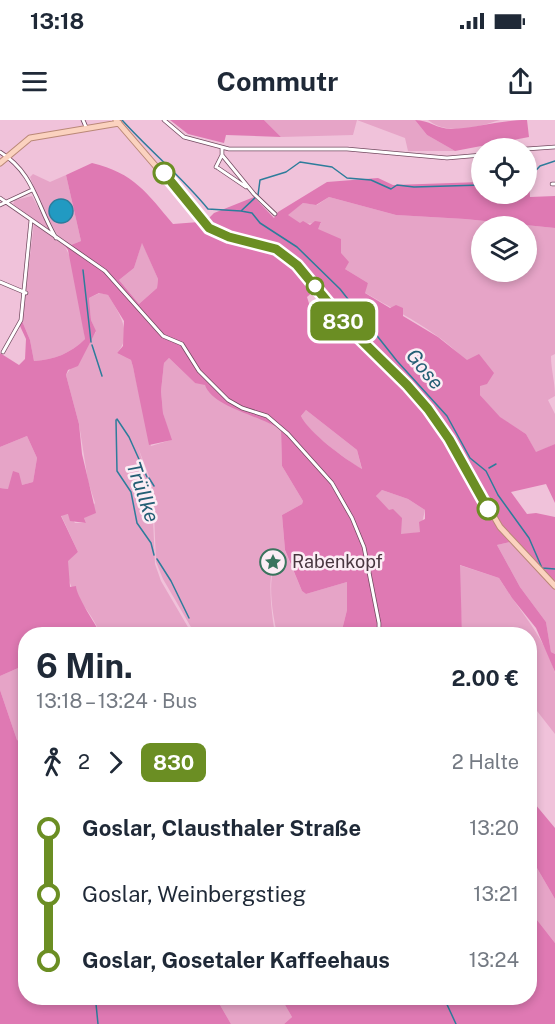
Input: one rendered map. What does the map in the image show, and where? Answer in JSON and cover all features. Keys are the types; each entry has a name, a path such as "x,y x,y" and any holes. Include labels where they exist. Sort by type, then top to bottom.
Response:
{"main road":[{"path":"0,163 9,158 30,138 118,122 209,228 229,237 276,249 297,265 351,330 428,409 449,439 500,527 555,586"}],"street":[{"path":"84,120 86,127"},
{"path":"164,120 184,136 222,148 357,150 447,158 471,156"},
{"path":"537,148 554,147"},
{"path":"222,148 217,168 250,189"},
{"path":"0,152 25,172 57,239"},
{"path":"222,155 254,194 275,214"},
{"path":"0,205 32,190"},
{"path":"0,198 105,271 162,336 182,344 199,371 228,400 267,417 281,426 332,483 352,518 364,547 379,627"},
{"path":"3,352 20,325 26,293 31,220"},
{"path":"0,282 26,293"}],"shaded area":[{"path":"170,120 264,120 281,137 226,135 224,143 188,134"},
{"path":"264,120 357,120 353,135 281,137"},
{"path":"357,120 415,120 427,135 455,151 408,151 405,138"},
{"path":"415,120 451,129 527,120 529,137 471,138 471,148 455,151 427,135"},
{"path":"428,120 500,120 454,129 444,128"},
{"path":"92,163 119,172 129,179 155,203 173,224 199,222 222,238 275,252 289,261 314,291 307,297 317,329 328,325 336,332 345,327 419,400 451,446 464,476 470,482 486,512 510,542 497,545 520,587 546,622 551,652 555,654 555,672 537,627 512,598 499,578 460,565 462,627 343,627 347,610 347,582 306,594 302,591 285,550 282,515 302,504 303,501 282,466 281,430 217,399 209,393 205,385 195,383 169,358 164,363 161,391 163,413 172,440 149,445 131,360 117,353 123,346 124,321 108,295 99,293 89,298 91,320 96,331 78,366 68,370 66,375 79,424 82,454 96,513 84,518 86,523 70,521 68,514 61,516 78,552 68,561 70,587 76,586 82,603 97,627 18,627 18,668 0,676 0,488 8,489 13,471 19,473 22,485 33,482 37,458 27,436 0,447 0,353 19,365 25,359 26,339 20,326 22,321 30,340 34,361 62,355 85,339 68,250 61,241 71,245 81,241 66,175","holes":["142,243 158,279 157,288 139,304 119,280 134,268","306,410 357,450 362,469 319,438 301,416","382,490 408,499 425,510 425,519 419,522 420,532 401,534 402,518 393,509 389,510 376,496"]},
{"path":"33,174 50,182 66,175 81,241 71,245 62,242 72,262 85,339 62,355 34,361 30,340 22,321 34,223 61,241 43,210 30,177"},
{"path":"378,178 393,185 471,182 471,204 537,204 537,197 555,196 555,228 537,226 537,216 471,216 471,220 396,215 329,197 316,205 303,203 288,215 300,223 303,221 310,225 315,221 321,222 318,229 341,239 341,253 349,262 345,269 368,283 365,293 390,308 396,305 403,308 403,316 438,337 467,360 479,354 494,373 487,384 480,386 480,395 500,417 526,434 536,452 555,444 555,503 546,484 511,492 527,514 536,513 555,517 555,584 502,526 489,505 492,501 483,497 438,420 369,346 292,257 278,248 257,242 255,238 228,234 205,222 214,213 254,197 274,218 278,212 327,182"},
{"path":"32,196 49,231 13,204 15,200"},
{"path":"329,197 396,215 471,220 471,282 537,282 537,226 555,228 555,354 551,356 555,396 548,400 555,414 555,444 536,453 526,434 499,417 480,395 477,379 467,363 453,348 416,322 364,292 368,283 345,269 317,229 321,223 300,224 287,215 303,203 317,205"},
{"path":"142,242 158,279 157,288 139,304 119,280 134,268"},
{"path":"100,293 108,295 123,324 124,338 117,353 131,360 151,446 171,440 163,413 161,391 164,363 169,358 195,383 202,383 249,414 262,418 281,430 282,466 303,501 302,504 282,515 285,551 302,591 306,594 347,582 347,610 343,627 276,627 271,590 272,578 278,558 284,551 277,557 271,577 270,589 274,627 191,627 163,579 156,562 154,514 149,476 137,445 147,474 153,519 155,564 161,581 188,627 97,627 69,581 67,561 78,552 61,515 69,514 75,523 86,523 84,518 95,503 88,481 79,424 66,375 96,332 91,320 89,298"},
{"path":"306,410 357,450 362,470 312,431 301,416"},
{"path":"27,436 37,458 33,482 8,489 0,488 0,447"},
{"path":"382,490 408,499 425,510 420,532 401,535 400,525 376,496"},
{"path":"510,542 555,588 555,654 551,652 546,622 520,587 497,545"},
{"path":"459,565 499,578 533,627 462,627"},
{"path":"537,634 555,673 555,734 537,711"},
{"path":"18,668 18,740 0,690 0,676"},
{"path":"0,690 18,740 18,1005 220,1005 231,1024 0,1024"},
{"path":"537,806 555,828 555,899 537,868"},
{"path":"537,868 555,899 555,943 537,920"},
{"path":"537,920 555,943 555,1024 284,1024 292,1017 285,1005 537,1005"},
{"path":"220,1005 285,1005 292,1017 284,1024 231,1024"}],"water":[{"path":"61,199 69,203 73,211 69,219 61,223 53,219 49,211 53,203"}],"waterway":[{"path":"122,120 208,209 241,211 258,195 260,180 286,172 300,162 332,167 347,178 371,180 391,189 397,185 414,187 471,185"},
{"path":"537,169 555,161"},
{"name":"Gose","path":"241,211 252,213 260,223 297,247 340,289 397,361 447,416 470,458 486,471 498,495 529,538 542,568 555,569"},
{"name":"Trüllke","path":"83,270 91,342"},
{"name":"Trüllke","path":"92,345 102,376"},
{"path":"117,419 129,437 147,477"},
{"name":"Trüllke","path":"116,420 117,471 131,492 137,523 151,543 154,555"},
{"path":"489,468 496,464"},
{"path":"149,478 154,486"},
{"name":"Trüllke","path":"157,559 171,581 189,618"},
{"path":"96,1005 98,1024"},
{"path":"447,1005 456,1024"}],"bus line":[{"name":"830","path":"164,173 196,215 209,228 237,240 276,249 297,265 343,322 428,409 449,439 488,509"}],"place":[{"name":"Rabenkopf","path":"273,562"}]}
